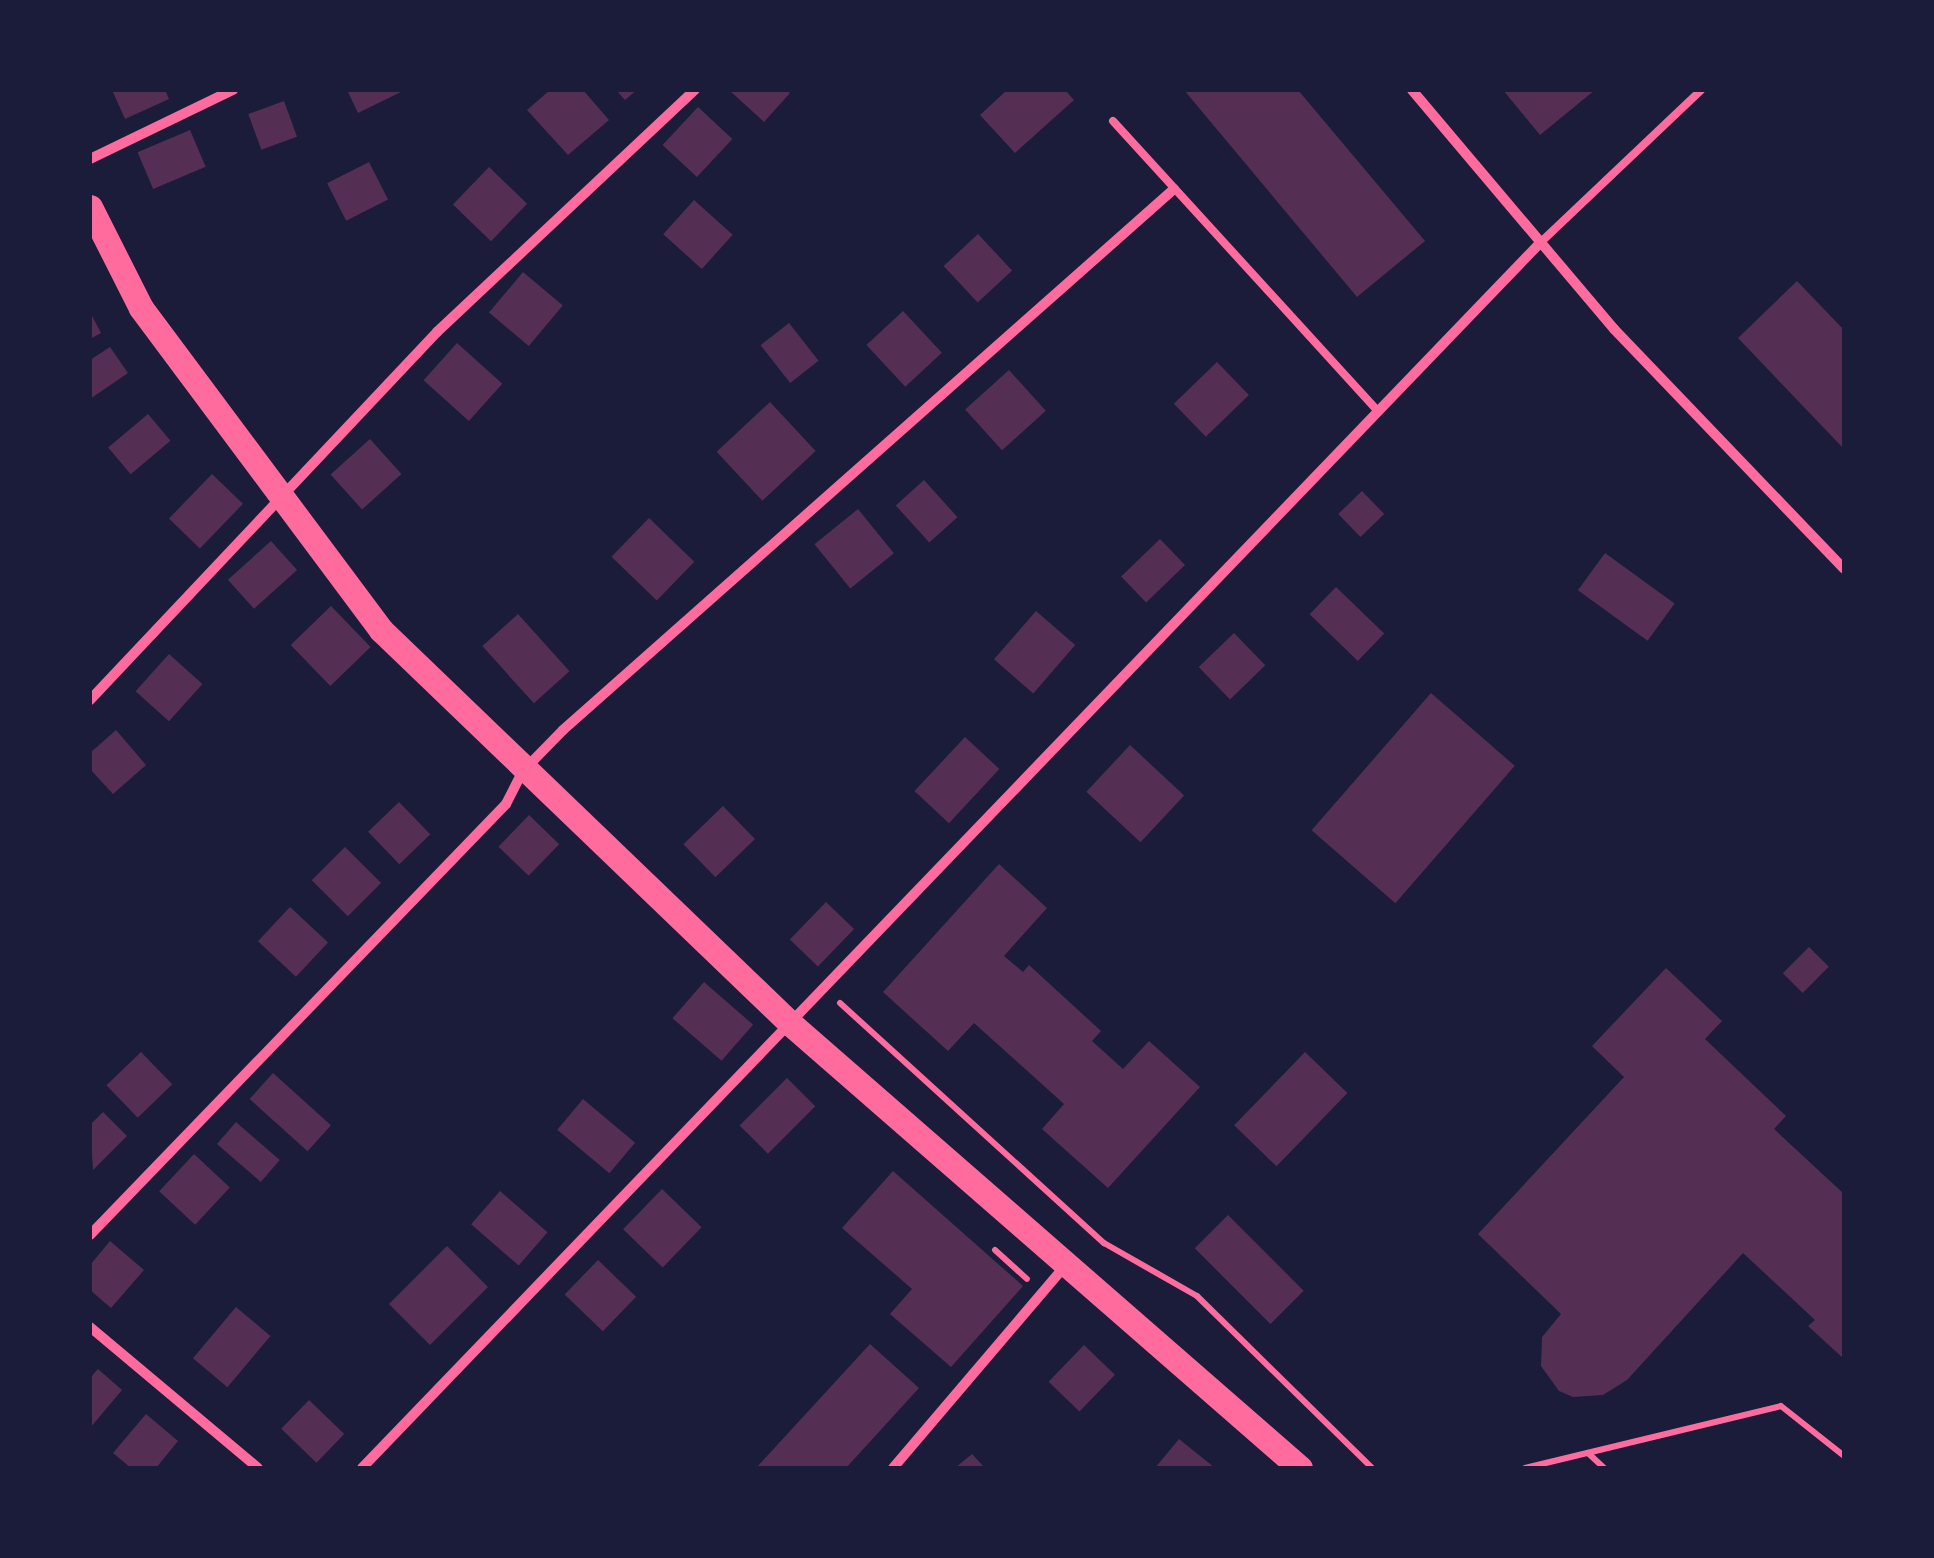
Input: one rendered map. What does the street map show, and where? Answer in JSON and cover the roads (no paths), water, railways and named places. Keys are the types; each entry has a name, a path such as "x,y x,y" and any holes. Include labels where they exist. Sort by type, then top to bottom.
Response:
{"main road":[{"path":"90,207 142,308 382,630 523,772 792,1026 1300,1468"}],"street":[{"path":"90,160 233,90"},
{"path":"90,700 437,332 695,90"},
{"path":"1412,90 1614,329 1844,569"},
{"path":"90,1235 506,804 523,772 1174,189"},
{"path":"362,1468 826,991 1541,242"},
{"path":"894,1468 1066,1265"},
{"path":"90,1327 258,1468"}],"lane":[{"path":"1541,242 1702,90"},
{"path":"1113,122 1378,411"}]}
